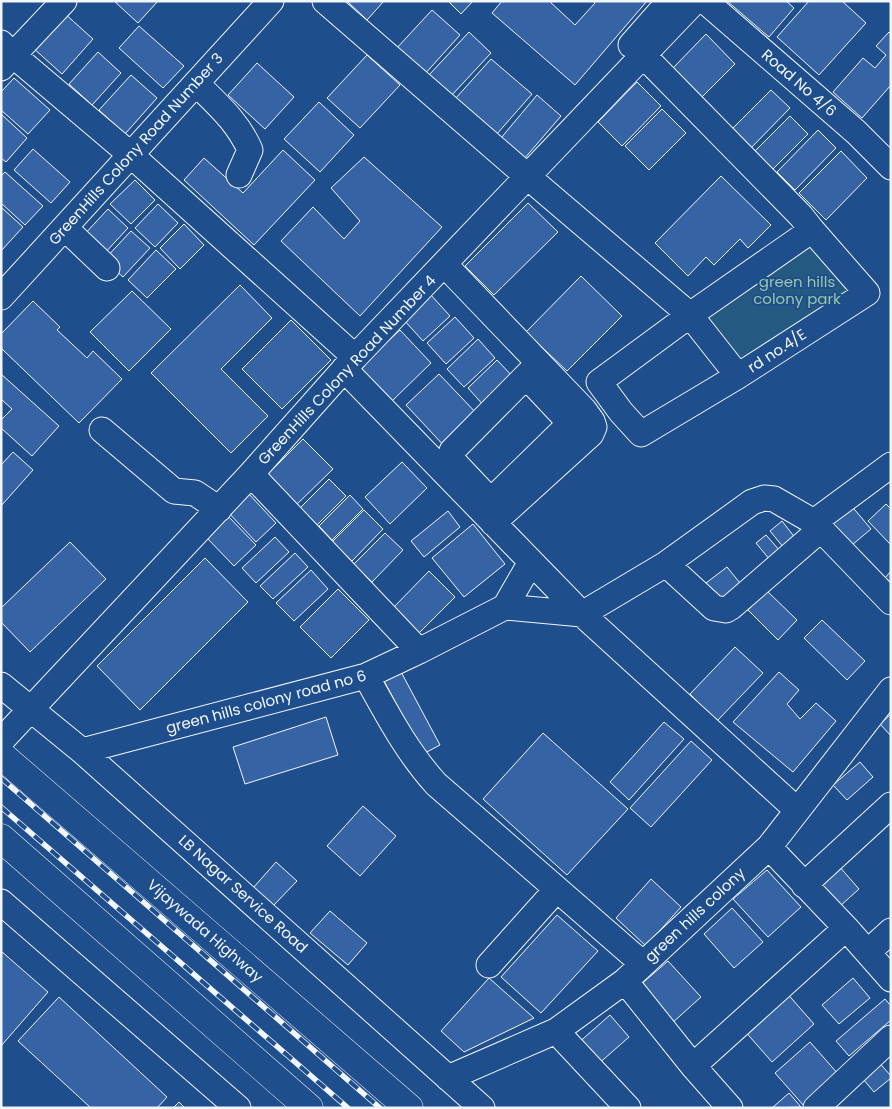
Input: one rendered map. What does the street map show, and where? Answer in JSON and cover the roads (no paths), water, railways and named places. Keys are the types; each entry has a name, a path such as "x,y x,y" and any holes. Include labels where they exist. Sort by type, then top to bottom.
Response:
{"highway":[{"name":"Vijaywada Highway","path":"1,755 409,1108"},
{"path":"1,838 309,1108"}],"street":[{"path":"64,1 5,55 131,155 350,363 493,523 582,614 797,810"},
{"name":"GreenHills Colony Road Number 3","path":"1,297 271,1"},
{"path":"326,1 690,315 738,376"},
{"name":"GreenHills Colony Road Number 4","path":"1,741 219,509 350,363 528,177 617,72 644,56 664,16 695,1"},
{"name":"Road No 4/6","path":"705,1 856,132 891,168"},
{"path":"587,92 617,72 664,16"},
{"path":"644,56 801,216 812,230 690,315"},
{"path":"196,83 226,112 244,134 250,150 239,175"},
{"path":"65,228 106,268"},
{"name":"rd no.4/E","path":"690,315 599,382 621,412 641,434 738,376 867,293 812,230"},
{"path":"444,264 553,396 577,417 592,421 594,427 591,434 493,523"},
{"path":"533,370 452,452 454,462 490,499 496,496 577,417"},
{"path":"102,430 174,491 195,493 219,509"},
{"path":"666,564 714,608 726,610 732,607 818,526 891,465"},
{"path":"251,474 419,651"},
{"path":"531,562 505,607 582,614 666,564 752,502 764,498 774,499 818,526 891,602"},
{"name":"green hills colony road no 6","path":"82,751 366,676 505,607"},
{"path":"366,676 419,765 436,784 557,890 595,934 643,964"},
{"name":"LB Nagar Service Road","path":"1,685 82,751 482,1108"},
{"name":"green hills colony","path":"448,1078 556,1031 625,981 769,847 891,690"},
{"path":"804,884 891,805"},
{"path":"769,847 846,928 891,980"},
{"path":"489,965 557,890"},
{"path":"1,902 238,1108"},
{"path":"693,1066 846,928"},
{"path":"868,952 891,931"},
{"path":"625,981 693,1066 730,1108"},
{"path":"556,1031 628,1108"},
{"path":"816,1108 891,1038"}],"railway":[{"path":"1,778 380,1108"},
{"path":"1,807 348,1108"}],"park label":[{"name":"green hills colony park","path":"797,290"}]}
